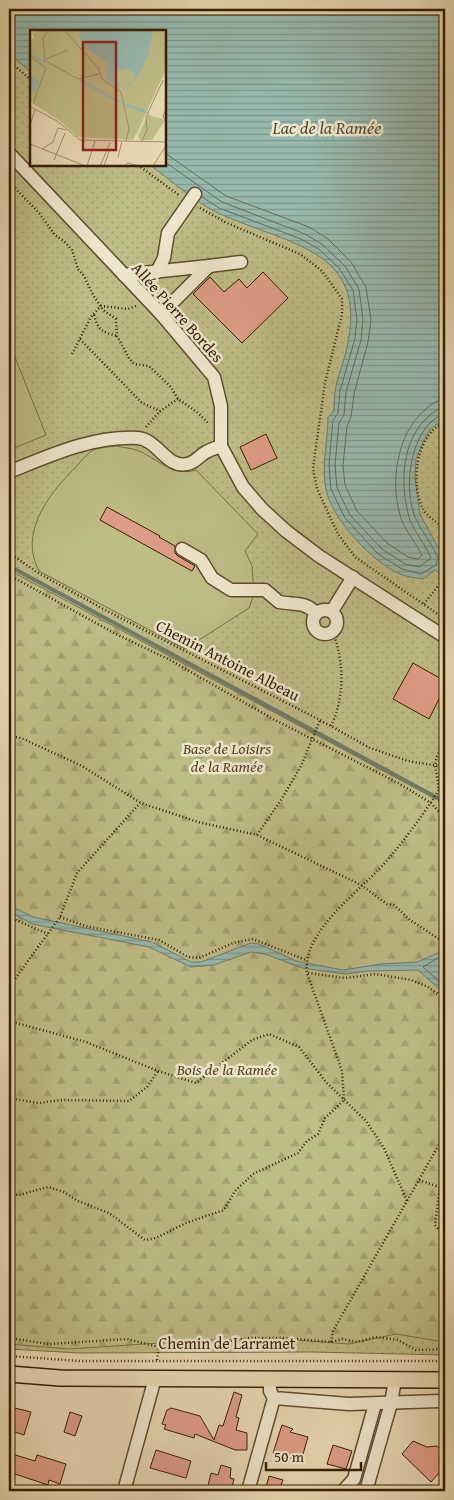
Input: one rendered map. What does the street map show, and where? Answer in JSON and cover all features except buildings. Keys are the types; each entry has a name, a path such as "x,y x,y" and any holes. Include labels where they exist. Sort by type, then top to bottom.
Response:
{"main road":[{"path":"9,1374 60,1378 445,1380"}],"street":[{"name":"Allée Pierre Bordes","path":"9,152 150,302 214,377 222,406 220,439"},
{"path":"157,272 164,258 168,233 192,198"},
{"path":"124,275 241,262"},
{"path":"160,314 209,266"},
{"path":"9,472 92,441 140,438 156,445 165,456 178,464 187,465 194,462 220,439 243,487 262,509 286,531 445,638"},
{"path":"182,549 201,560 212,578 231,590 265,590 279,602 297,602 308,606 316,613"},
{"path":"332,611 352,577"},
{"path":"324,609 332,611 337,617 338,625 333,632 326,635 319,633 314,627 313,619 316,613 324,609"},
{"path":"124,1491 155,1378"},
{"path":"248,1491 274,1398 270,1391 270,1380"},
{"path":"366,1491 382,1440 395,1380"},
{"path":"274,1398 375,1404 440,1401"},
{"path":"343,1491 354,1479 375,1404"},
{"path":"366,1436 382,1440"}],"path":[{"path":"9,61 30,79"},
{"path":"140,166 192,198 227,223 300,254 322,271 342,299 342,314 325,383 313,468 317,489 338,534 355,557 445,619"},
{"path":"9,185 13,186 55,235 72,250 78,269 101,306 116,319 117,336 134,364 149,366 171,387 178,400 197,412 220,439"},
{"path":"101,306 128,309 150,302"},
{"path":"72,354 94,314 101,306"},
{"path":"94,314 98,329 117,336"},
{"path":"80,339 142,403 160,411"},
{"path":"140,438 160,411 178,400"},
{"path":"445,422 435,428 426,441 419,459 417,482 424,510 445,531"},
{"name":"Chemin Antoine Albeau","path":"9,553 40,574 107,611 320,720 370,748 408,761 445,767"},
{"path":"9,576 398,783 431,803 445,818"},
{"path":"424,604 445,577"},
{"path":"331,726 339,710 341,698 340,651 333,632"},
{"path":"256,835 296,775 320,720"},
{"path":"9,736 22,738 82,766 140,803 198,822 256,835 362,885 386,904 394,905 410,920 445,943"},
{"path":"344,1100 342,1071 307,972 306,960 332,915 389,860 431,803 439,790 435,765 445,740"},
{"path":"9,986 58,921 77,872 140,803"},
{"path":"9,917 48,934"},
{"path":"60,917 85,926 159,940 188,957 199,958 233,943 253,939 306,960"},
{"path":"307,972 345,978 376,974 411,980 428,987 445,999"},
{"path":"9,1021 86,1042 158,1071 196,1083 252,1040 268,1034 299,1048 326,1082 366,1121 384,1148 407,1201"},
{"path":"9,1098 38,1103 62,1100 129,1101 147,1087 158,1071"},
{"path":"9,1194 19,1195 48,1187 56,1189 78,1201 110,1213 145,1240 156,1238 186,1223 224,1210 235,1191 254,1174 298,1152 307,1141 318,1134 325,1118 344,1100"},
{"path":"331,1342 333,1331 445,1134"},
{"path":"419,1180 445,1189"},
{"path":"440,1186 435,1225 445,1237"},
{"path":"9,1338 49,1344 127,1339 159,1347 187,1342 219,1343 249,1338 285,1338 331,1342 342,1339 357,1342 375,1337 398,1340 416,1350 445,1350"},
{"path":"157,1361 159,1347"},
{"name":"Chemin de Larramet","path":"9,1356 46,1360 445,1361"}],"green space":[{"name":"Base de Loisirs de la Ramée","path":"9,9 445,9 445,1355 312,1352 80,1353 9,1349"},
{"path":"9,342 46,435 9,450"},
{"path":"116,446 139,451 166,467 188,472 196,470 258,534 245,551 252,566 254,594 249,608 185,649 39,571 34,557 32,543 34,530 39,516 54,491 90,452 99,448"},
{"name":"Bois de la Ramée","path":"9,570 445,804 445,1342 396,1334 349,1344 282,1339 205,1340 69,1349 9,1344"}],"water":[{"name":"Lac de la Ramée","path":"9,9 445,9 445,417 430,430 424,440 416,459 415,478 420,514 444,558 441,564 445,567 445,578 435,570 423,579 403,575 389,568 355,539 345,527 330,502 326,490 324,472 328,417 334,410 337,380 344,359 351,323 348,295 338,273 321,258 299,245 210,209 151,166 166,166 166,30 30,30 30,71 9,54"},
{"path":"9,905 33,917 152,942 191,962 201,962 251,943 259,944 296,961 343,970 381,964 417,962 438,953 445,954 445,994 418,970 368,971 346,974 302,968 265,954 251,952 214,965 191,967 149,947 32,924 9,911"}],"waterway":[{"path":"9,566 445,802"}]}
